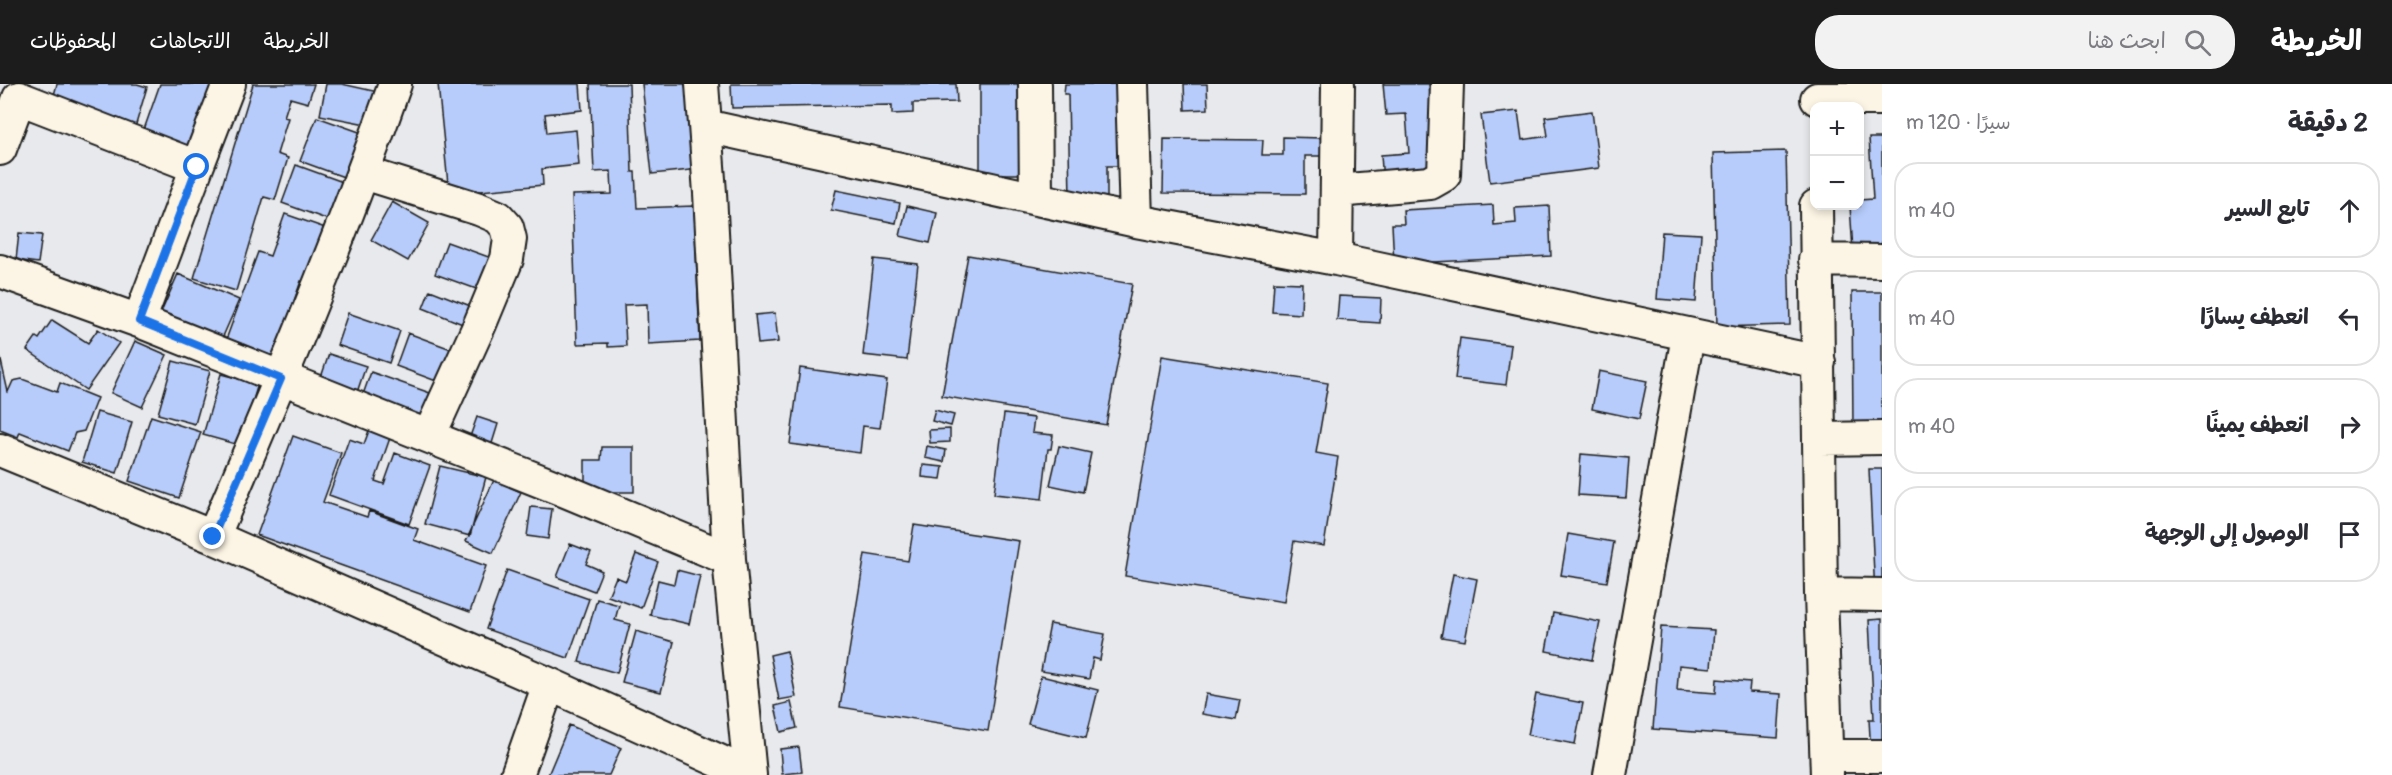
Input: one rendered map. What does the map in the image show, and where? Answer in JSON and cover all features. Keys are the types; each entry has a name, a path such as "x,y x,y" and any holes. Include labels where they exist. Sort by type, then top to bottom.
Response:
{"street":[{"path":"139,321 229,84"},
{"path":"213,537 281,379 364,173 394,84"},
{"path":"0,450 213,537 750,775 729,559 702,84"},
{"path":"1035,84 1036,199"},
{"path":"1132,84 1136,221"},
{"path":"1336,259 1338,84"},
{"path":"1337,191 1430,183 1444,175 1447,84"},
{"path":"0,148 10,94 197,167"},
{"path":"1817,97 1882,99"},
{"path":"706,126 1136,221 1336,259 1688,336 1819,362"},
{"path":"364,173 479,209 498,217 507,226 510,239 507,259 429,436"},
{"path":"1816,210 1821,594 1827,766 1882,756"},
{"path":"1815,260 1882,261"},
{"path":"0,271 139,321 429,436 729,559"},
{"path":"1610,775 1688,336"},
{"path":"1820,439 1882,438"},
{"path":"1821,594 1882,594"},
{"path":"517,775 549,684"}],"building":[{"path":"57,84 137,84 147,87 134,131 51,106"},
{"path":"160,84 212,84 188,154 141,138"},
{"path":"253,84 314,84 308,103 290,98 284,117 288,118 277,154 288,158 275,200 264,197 236,291 194,278"},
{"path":"326,84 342,84 378,92 371,125 320,115"},
{"path":"438,84 580,84 582,110 545,114 547,133 576,130 579,165 542,169 543,185 449,194"},
{"path":"590,84 629,84 632,172 635,172 637,208 694,206 700,341 648,344 647,304 624,305 626,346 608,347 608,343 577,344 572,195 612,194 611,171 594,172"},
{"path":"642,84 700,84 700,169 652,174"},
{"path":"731,84 956,84 957,102 913,103 913,113 892,114 892,105 732,108"},
{"path":"980,84 1029,84 1028,174 980,174"},
{"path":"1065,84 1119,84 1120,166 1107,166 1107,198 1070,198 1068,94 1064,94"},
{"path":"1184,84 1207,84 1208,109 1185,110"},
{"path":"1383,84 1429,84 1438,190 1384,195 1381,155 1409,153 1406,114 1386,115"},
{"path":"1518,111 1522,140 1548,136 1545,117 1592,111 1599,168 1490,182 1481,115"},
{"path":"317,117 379,139 363,184 300,161"},
{"path":"1283,137 1323,138 1323,156 1305,156 1305,194 1163,193 1164,139 1263,140 1262,155 1283,155"},
{"path":"1869,138 1882,138 1882,263 1854,265 1850,210 1864,210 1864,200 1873,199"},
{"path":"1786,151 1790,325 1717,327 1713,153"},
{"path":"296,165 351,185 337,223 282,203"},
{"path":"836,190 900,203 896,223 831,210"},
{"path":"392,202 429,223 408,261 371,240"},
{"path":"1493,205 1494,225 1516,223 1515,208 1549,206 1551,256 1394,264 1392,224 1404,224 1403,210"},
{"path":"907,206 937,213 930,243 900,236"},
{"path":"285,214 331,230 307,283 301,281 289,315 296,318 278,368 223,348 258,252 270,256"},
{"path":"1662,232 1701,234 1696,302 1657,299"},
{"path":"19,233 42,235 38,263 16,260"},
{"path":"447,242 494,259 482,291 435,274"},
{"path":"968,255 1132,284 1106,425 942,396"},
{"path":"874,259 918,264 907,360 863,355"},
{"path":"178,274 239,300 217,350 156,324"},
{"path":"1274,282 1302,283 1301,314 1272,312"},
{"path":"430,290 478,309 470,327 423,308"},
{"path":"1852,292 1882,292 1882,429 1853,429"},
{"path":"1339,296 1381,298 1380,323 1337,320"},
{"path":"348,313 400,331 389,363 337,345"},
{"path":"775,313 778,342 758,344 755,315"},
{"path":"52,320 88,343 98,329 119,343 86,390 27,350 36,337 39,339"},
{"path":"408,333 459,352 447,385 396,366"},
{"path":"1460,338 1511,345 1506,385 1455,379"},
{"path":"135,341 167,355 142,407 111,393"},
{"path":"329,354 366,366 354,401 317,389"},
{"path":"0,356 8,392 13,381 22,379 57,392 60,383 97,398 84,431 75,433 68,451 20,432 18,437 0,430"},
{"path":"1162,356 1328,383 1316,453 1338,457 1324,546 1294,541 1284,602 1125,576"},
{"path":"173,361 210,371 195,424 158,414"},
{"path":"800,368 887,380 880,428 863,426 860,453 790,444"},
{"path":"1599,371 1647,381 1639,419 1592,409"},
{"path":"371,372 430,393 419,424 360,403"},
{"path":"221,374 258,384 239,445 203,435"},
{"path":"935,410 954,415 951,426 932,421"},
{"path":"97,412 132,422 117,473 82,462"},
{"path":"1004,414 1034,418 1032,433 1053,435 1051,449 1048,449 1042,499 994,494"},
{"path":"151,416 201,432 179,498 129,481"},
{"path":"477,417 498,424 489,453 467,445"},
{"path":"370,428 391,435 375,481 384,484 395,453 430,466 409,524 329,495 349,439 364,444"},
{"path":"950,429 950,442 930,443 929,430"},
{"path":"293,436 341,453 323,502 367,517 369,511 418,529 414,540 486,566 470,612 257,535"},
{"path":"927,446 946,450 944,462 925,458"},
{"path":"1059,446 1091,453 1083,492 1050,485"},
{"path":"602,447 634,447 634,492 585,492 585,460 601,460"},
{"path":"1581,454 1629,458 1626,498 1578,495"},
{"path":"923,465 943,467 941,479 922,477"},
{"path":"440,466 486,477 470,536 425,524"},
{"path":"1869,469 1882,469 1882,595 1875,595"},
{"path":"494,480 521,492 493,553 466,541"},
{"path":"531,507 552,509 548,539 527,536"},
{"path":"914,525 1019,541 988,731 840,707 865,554 908,561"},
{"path":"1568,534 1614,542 1607,582 1561,575"},
{"path":"570,544 591,552 586,564 602,571 594,591 557,577"},
{"path":"636,554 658,562 641,608 608,596 616,577 626,581"},
{"path":"507,570 589,599 568,658 486,629"},
{"path":"677,570 700,576 689,624 650,615 658,580 674,584"},
{"path":"1453,574 1477,579 1465,641 1441,637"},
{"path":"597,599 619,605 615,620 630,624 617,673 579,662"},
{"path":"1553,613 1600,622 1592,660 1546,651"},
{"path":"1882,619 1882,753 1871,754 1869,719 1874,719 1869,620"},
{"path":"1050,624 1105,634 1100,660 1093,658 1089,679 1041,671"},
{"path":"1661,627 1714,630 1711,668 1679,665 1677,690 1716,693 1717,679 1750,682 1749,692 1781,694 1778,738 1653,729"},
{"path":"636,631 674,642 661,692 622,682"},
{"path":"787,651 796,697 779,700 770,655"},
{"path":"1041,676 1098,690 1086,738 1028,724"},
{"path":"1206,694 1240,700 1236,720 1202,714"},
{"path":"1536,694 1583,703 1575,744 1528,735"},
{"path":"791,702 797,728 781,732 775,706"},
{"path":"569,725 621,748 609,775 548,775"},
{"path":"799,747 802,772 782,774 780,749"}],"route":[{"path":"197,167 139,321 281,379 213,537"}]}
